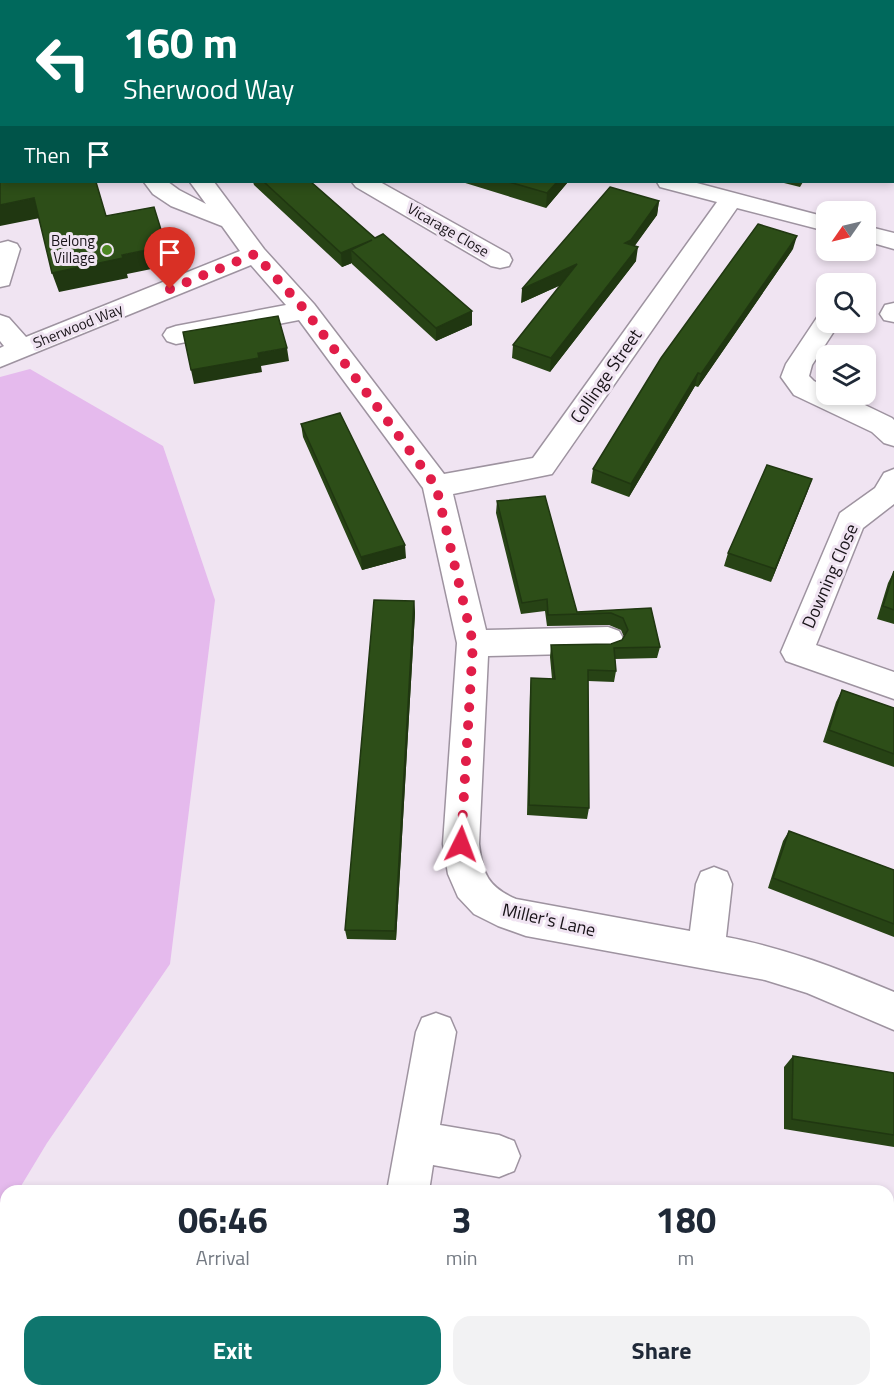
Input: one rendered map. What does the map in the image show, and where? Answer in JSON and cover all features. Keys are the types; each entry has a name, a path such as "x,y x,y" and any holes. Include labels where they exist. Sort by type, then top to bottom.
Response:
{"street":[{"path":"156,183 159,188 179,200 230,221"},
{"name":"Miller's Lane","path":"203,183 255,254 305,310 436,486 473,643 461,844 466,876 474,891 486,903 502,912 526,919 765,962 810,976 894,1011"},
{"name":"Vicarage Close","path":"366,183 500,260"},
{"path":"672,183 816,221"},
{"name":"Collinge Street","path":"436,486 542,467 732,198"},
{"path":"876,237 894,242"},
{"path":"0,279 8,249"},
{"name":"Sherwood Way","path":"10,354 255,254"},
{"path":"176,335 305,310"},
{"path":"0,324 10,354"},
{"path":"820,333 799,364 795,377 804,388 882,425 894,436"},
{"name":"Downing Close","path":"894,480 886,495 851,521 797,652 894,686"},
{"path":"473,643 608,640"},
{"path":"706,951 714,884"},
{"path":"409,1185 436,1032"},
{"path":"417,1142 499,1156"}],"shaded area":[{"path":"30,369 163,446 215,600 170,964 47,1143 22,1185 0,1185 0,377"}],"building":[{"name":"Belong Village","path":"0,183 96,183 106,216 154,207 166,246 52,273 34,198 0,205"},
{"path":"265,183 312,183 375,238 383,234 472,311 436,328 351,250 372,240 341,253"},
{"path":"512,183 556,183 547,193"},
{"path":"610,187 659,201 631,240 625,243 638,247 551,358 513,345 577,264 522,289"},
{"path":"758,224 797,236 701,374 698,373 631,484 593,469 661,358"},
{"path":"278,316 287,348 258,353 259,358 191,370 183,332"},
{"path":"340,413 405,545 361,557 301,424"},
{"path":"767,465 812,479 775,569 728,553"},
{"path":"545,496 577,612 651,608 660,647 614,648 616,671 588,670 589,808 529,805 531,678 555,679 551,645 611,644 622,640 628,630 623,618 611,613 548,615 547,599 522,603 497,501"},
{"path":"894,571 894,610 883,606"},
{"path":"374,600 414,601 395,931 345,930"},
{"path":"842,690 894,708 894,754 829,730"},
{"path":"789,831 894,870 894,924 773,878"},
{"path":"793,1056 894,1073 894,1135 792,1119"}],"place":[{"name":"Belong Village","path":"107,250"}],"route":[{"path":"170,289 255,254 305,310 436,486 473,643 461,844"}]}
